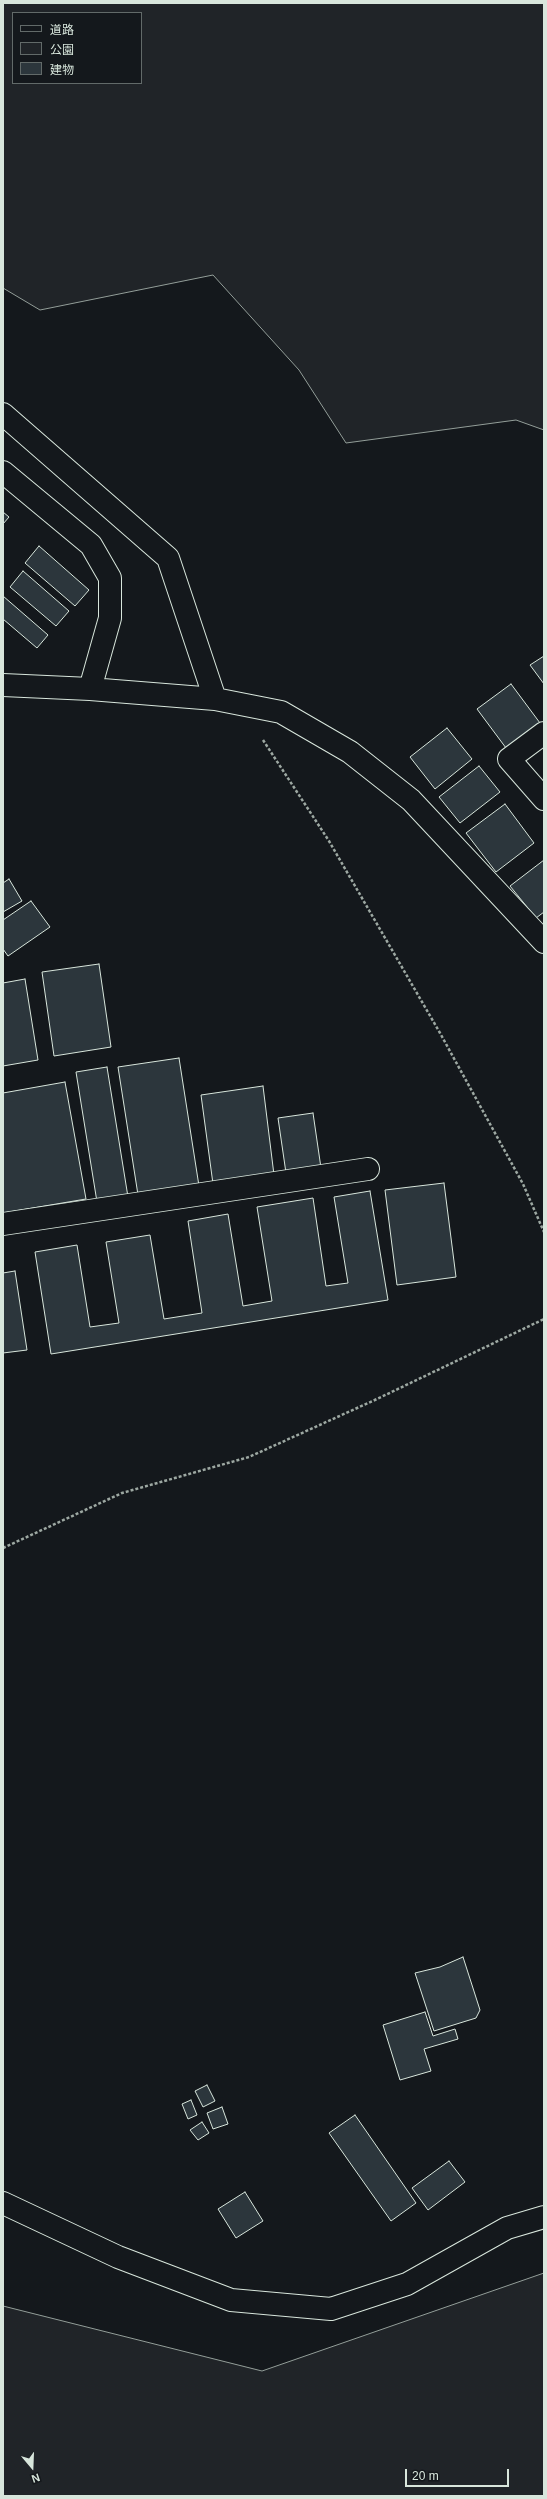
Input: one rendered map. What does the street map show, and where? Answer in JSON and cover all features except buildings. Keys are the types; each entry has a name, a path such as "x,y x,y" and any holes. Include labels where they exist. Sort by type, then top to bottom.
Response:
{"street":[{"path":"3,414 168,558 215,699"},
{"path":"3,472 91,545 110,578 110,618 90,689"},
{"path":"3,685 90,689 215,699 281,712 350,752 411,800 542,934"},
{"path":"544,733 509,759 544,800"},
{"path":"3,1224 368,1169"},
{"path":"3,2203 118,2257 231,2300 331,2309 407,2284 506,2228 544,2217"}],"path":[{"path":"240,704 329,841 440,1032 522,1184 544,1232"},
{"path":"3,1548 122,1493 249,1457 377,1399 544,1319"}],"green space":[{"path":"3,3 544,3 544,430 516,420 346,443 299,370 213,275 40,310 3,288"},
{"path":"544,2273 544,2496 3,2496 3,2306 262,2371"}]}
